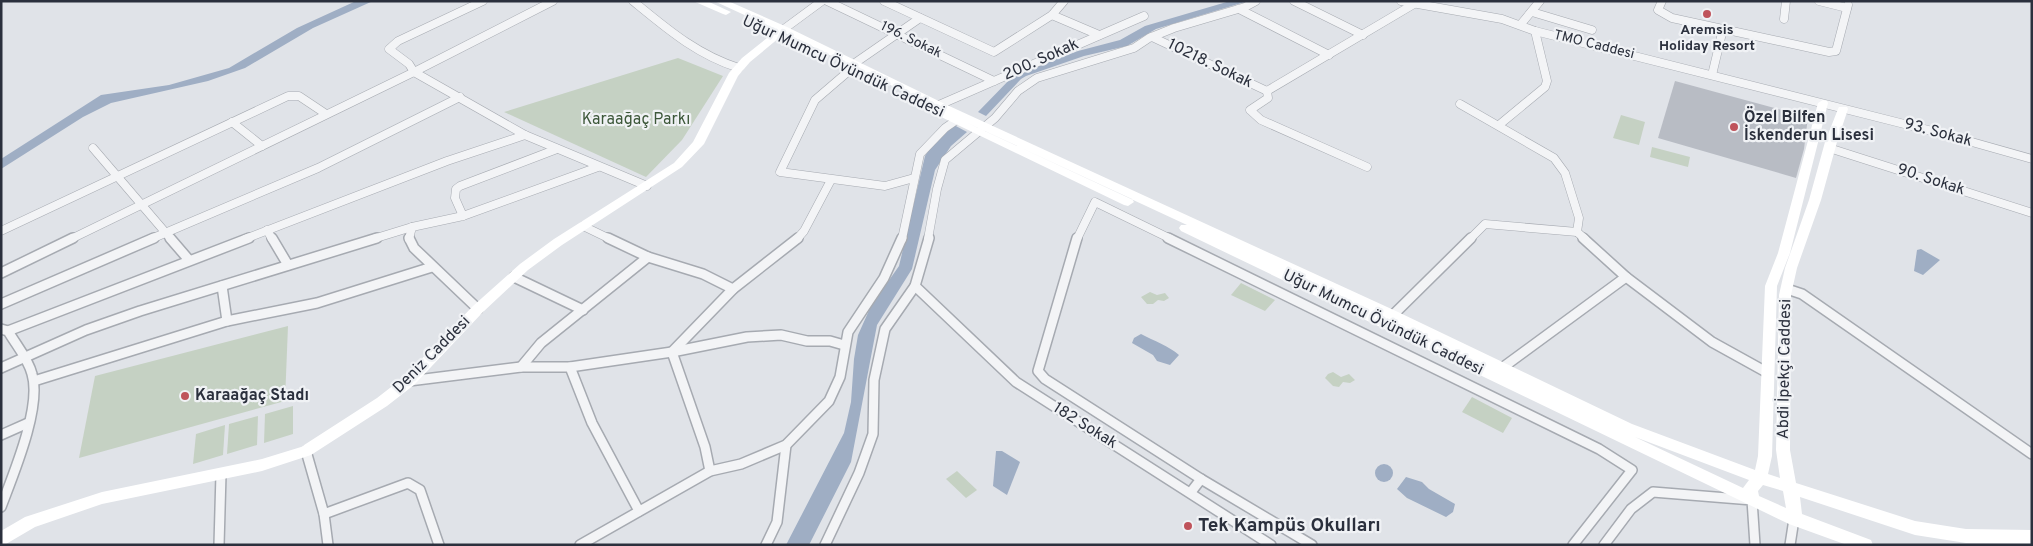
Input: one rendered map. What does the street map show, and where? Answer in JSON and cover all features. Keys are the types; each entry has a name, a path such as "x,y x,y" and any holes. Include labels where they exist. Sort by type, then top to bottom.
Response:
{"street":[{"path":"483,1 398,41 389,49 412,66 414,72 525,135 647,186"},
{"path":"1,273 414,72 553,1"},
{"path":"633,1 699,52 722,64 739,68"},
{"name":"Uğur Mumcu Övündük Caddesi","path":"698,1 780,31"},
{"name":"Uğur Mumcu Övündük Caddesi","path":"718,1 1752,500 1794,519 1865,545"},
{"path":"780,31 822,1"},
{"name":"196. Sokak","path":"828,1 994,81"},
{"name":"200. Sokak","path":"884,1 994,52 1052,15"},
{"path":"1064,1 1052,15 1099,35"},
{"path":"580,545 710,471 741,464 786,445 829,401 840,377 844,345 848,332 884,278 900,246 920,154 938,134 970,124 1037,78 1109,54 1134,48 1152,37 1174,28 1239,9 1256,1"},
{"path":"1294,1 1363,35"},
{"name":"TMO Caddesi","path":"1401,1 1474,12 1521,24 1535,30 1843,109"},
{"path":"1521,24 1540,1"},
{"path":"1662,1 1658,10 1664,14 1829,52 1836,51 1847,6 1820,1"},
{"path":"1784,19 1786,1"},
{"path":"1367,168 1261,120 1250,110 1268,98 1267,91 1416,3"},
{"path":"1239,9 1329,55"},
{"path":"1532,12 1592,30"},
{"name":"200. Sokak","path":"939,105 1144,16"},
{"path":"914,178 885,186 780,172 815,100 853,66 920,18"},
{"path":"1712,75 1723,29"},
{"path":"1500,125 1545,87 1547,81 1535,30"},
{"name":"Deniz Caddesi","path":"1,539 30,522 102,498 262,465 306,450 382,402 409,381 478,308 514,277 558,242 678,166 698,144 733,75 780,31"},
{"name":"10218. Sokak","path":"1152,37 1267,91"},
{"name":"Uğur Mumcu Övündük Caddesi","path":"853,66 939,105 970,124 1393,315 1627,428 1760,478 1915,528 1966,536 2032,537"},
{"path":"1,231 293,95 299,96 326,114"},
{"path":"1,304 323,165 460,98"},
{"name":"Abdi İpekçi Caddesi","path":"1752,500 1750,489 1760,478 1765,456 1771,286 1786,244 1812,151 1823,103"},
{"path":"1460,104 1500,125 1554,158 1565,173 1579,218 1577,232"},
{"name":"Abdi İpekçi Caddesi","path":"1794,519 1794,501 1789,488 1783,450 1784,326 1787,289 1791,268 1815,200 1829,148 1843,109"},
{"name":"93. Sokak","path":"1843,109 1940,133 2032,159"},
{"path":"232,122 262,146"},
{"path":"825,545 858,473 873,434 874,380 885,329 914,286 930,233 937,190 945,160 970,124"},
{"path":"1,507 5,489 28,423 34,381 26,357 5,330 447,161 525,135"},
{"path":"94,148 189,260"},
{"name":"90. Sokak","path":"1829,148 2032,213"},
{"path":"462,216 455,198 456,189 460,186 557,149"},
{"path":"1,368 86,330 412,227 462,216 598,167"},
{"path":"672,352 733,289 792,245 804,231 831,180"},
{"path":"1312,545 1200,479 1045,379 1038,371 1080,229 1095,202 1600,449 1632,470 1572,545"},
{"path":"1393,315 1485,224 1577,232 1626,277 1717,347 1738,360 1768,373"},
{"path":"583,226 648,257 702,274 733,289"},
{"path":"412,227 409,239 414,248 432,267 478,308"},
{"path":"267,230 288,266"},
{"path":"521,367 524,361 541,343 648,257"},
{"path":"34,381 227,321 317,303 432,267"},
{"path":"514,277 583,310"},
{"path":"1502,368 1626,277"},
{"path":"222,286 227,321"},
{"name":"182 Sokak","path":"914,286 1016,382 1271,545"},
{"path":"1787,289 1802,294 1818,304 2032,454"},
{"path":"409,381 454,377 521,367 570,367 672,352 748,337 781,335 807,341 830,341 844,345"},
{"path":"672,352 705,447 710,471"},
{"path":"570,367 580,398 639,511"},
{"path":"1,435 28,423"},
{"path":"766,545 777,522 786,445"},
{"path":"306,450 324,514 328,545"},
{"path":"217,544 221,474"},
{"path":"1190,492 1200,479"},
{"path":"324,514 408,483 420,490 439,545"},
{"path":"1604,545 1631,509 1653,492 1752,500 1755,545"},
{"path":"1790,545 1794,519"}],"green space":[{"name":"Karaağaç Parkı","path":"678,58 723,76 682,140 646,177 504,112"},
{"path":"1621,115 1645,122 1639,145 1613,138"},
{"path":"1652,147 1690,157 1688,167 1650,157"},
{"path":"1241,283 1275,300 1265,311 1231,295"},
{"path":"1150,292 1157,295 1165,293 1169,298 1164,301 1158,300 1153,304 1147,304 1141,297"},
{"path":"288,326 285,401 79,458 95,376"},
{"path":"1333,372 1341,377 1349,374 1355,380 1350,383 1343,382 1339,387 1333,386 1325,378"},
{"path":"1472,397 1512,418 1503,433 1462,412"},
{"path":"293,406 293,434 264,443 265,414"},
{"path":"258,416 257,445 227,454 229,424"},
{"path":"225,425 223,455 193,464 196,434"},
{"path":"957,471 977,490 966,498 946,479"}],"water":[{"path":"356,1 373,1 313,28 245,68 208,81 111,103 83,117 1,169 1,159 101,95 169,85 229,68 297,28"},
{"path":"1230,1 1248,1 1156,29 1127,46 1084,56 1026,76 986,116 978,112 1013,76 1078,51 1120,40 1145,26"},
{"path":"954,125 967,132 951,146 935,170 912,269 877,325 851,462 809,545 786,545 844,433 851,402 858,335 871,306 899,266 925,156 930,148"},
{"path":"1921,249 1940,260 1923,275 1914,271 1917,250"},
{"path":"1141,334 1166,346 1179,355 1170,365 1157,361 1153,355 1132,343 1134,338"},
{"path":"996,451 1002,451 1020,462 1007,495 993,486"},
{"path":"1384,464 1390,467 1393,473 1390,479 1384,482 1378,479 1375,473 1378,467"},
{"path":"1406,477 1422,482 1429,489 1455,504 1453,512 1446,517 1407,498 1397,489"}],"building":[{"name":"Özel Bilfen İskenderun Lisesi","path":"1675,81 1808,117 1804,149 1796,178 1658,138"}],"place":[{"name":"Aremsis Holiday Resort","path":"1707,14"},
{"name":"Özel Bilfen İskenderun Lisesi","path":"1734,127"},
{"name":"Karaağaç Stadı","path":"185,396"},
{"name":"Tek Kampüs Okulları","path":"1188,526"}]}
